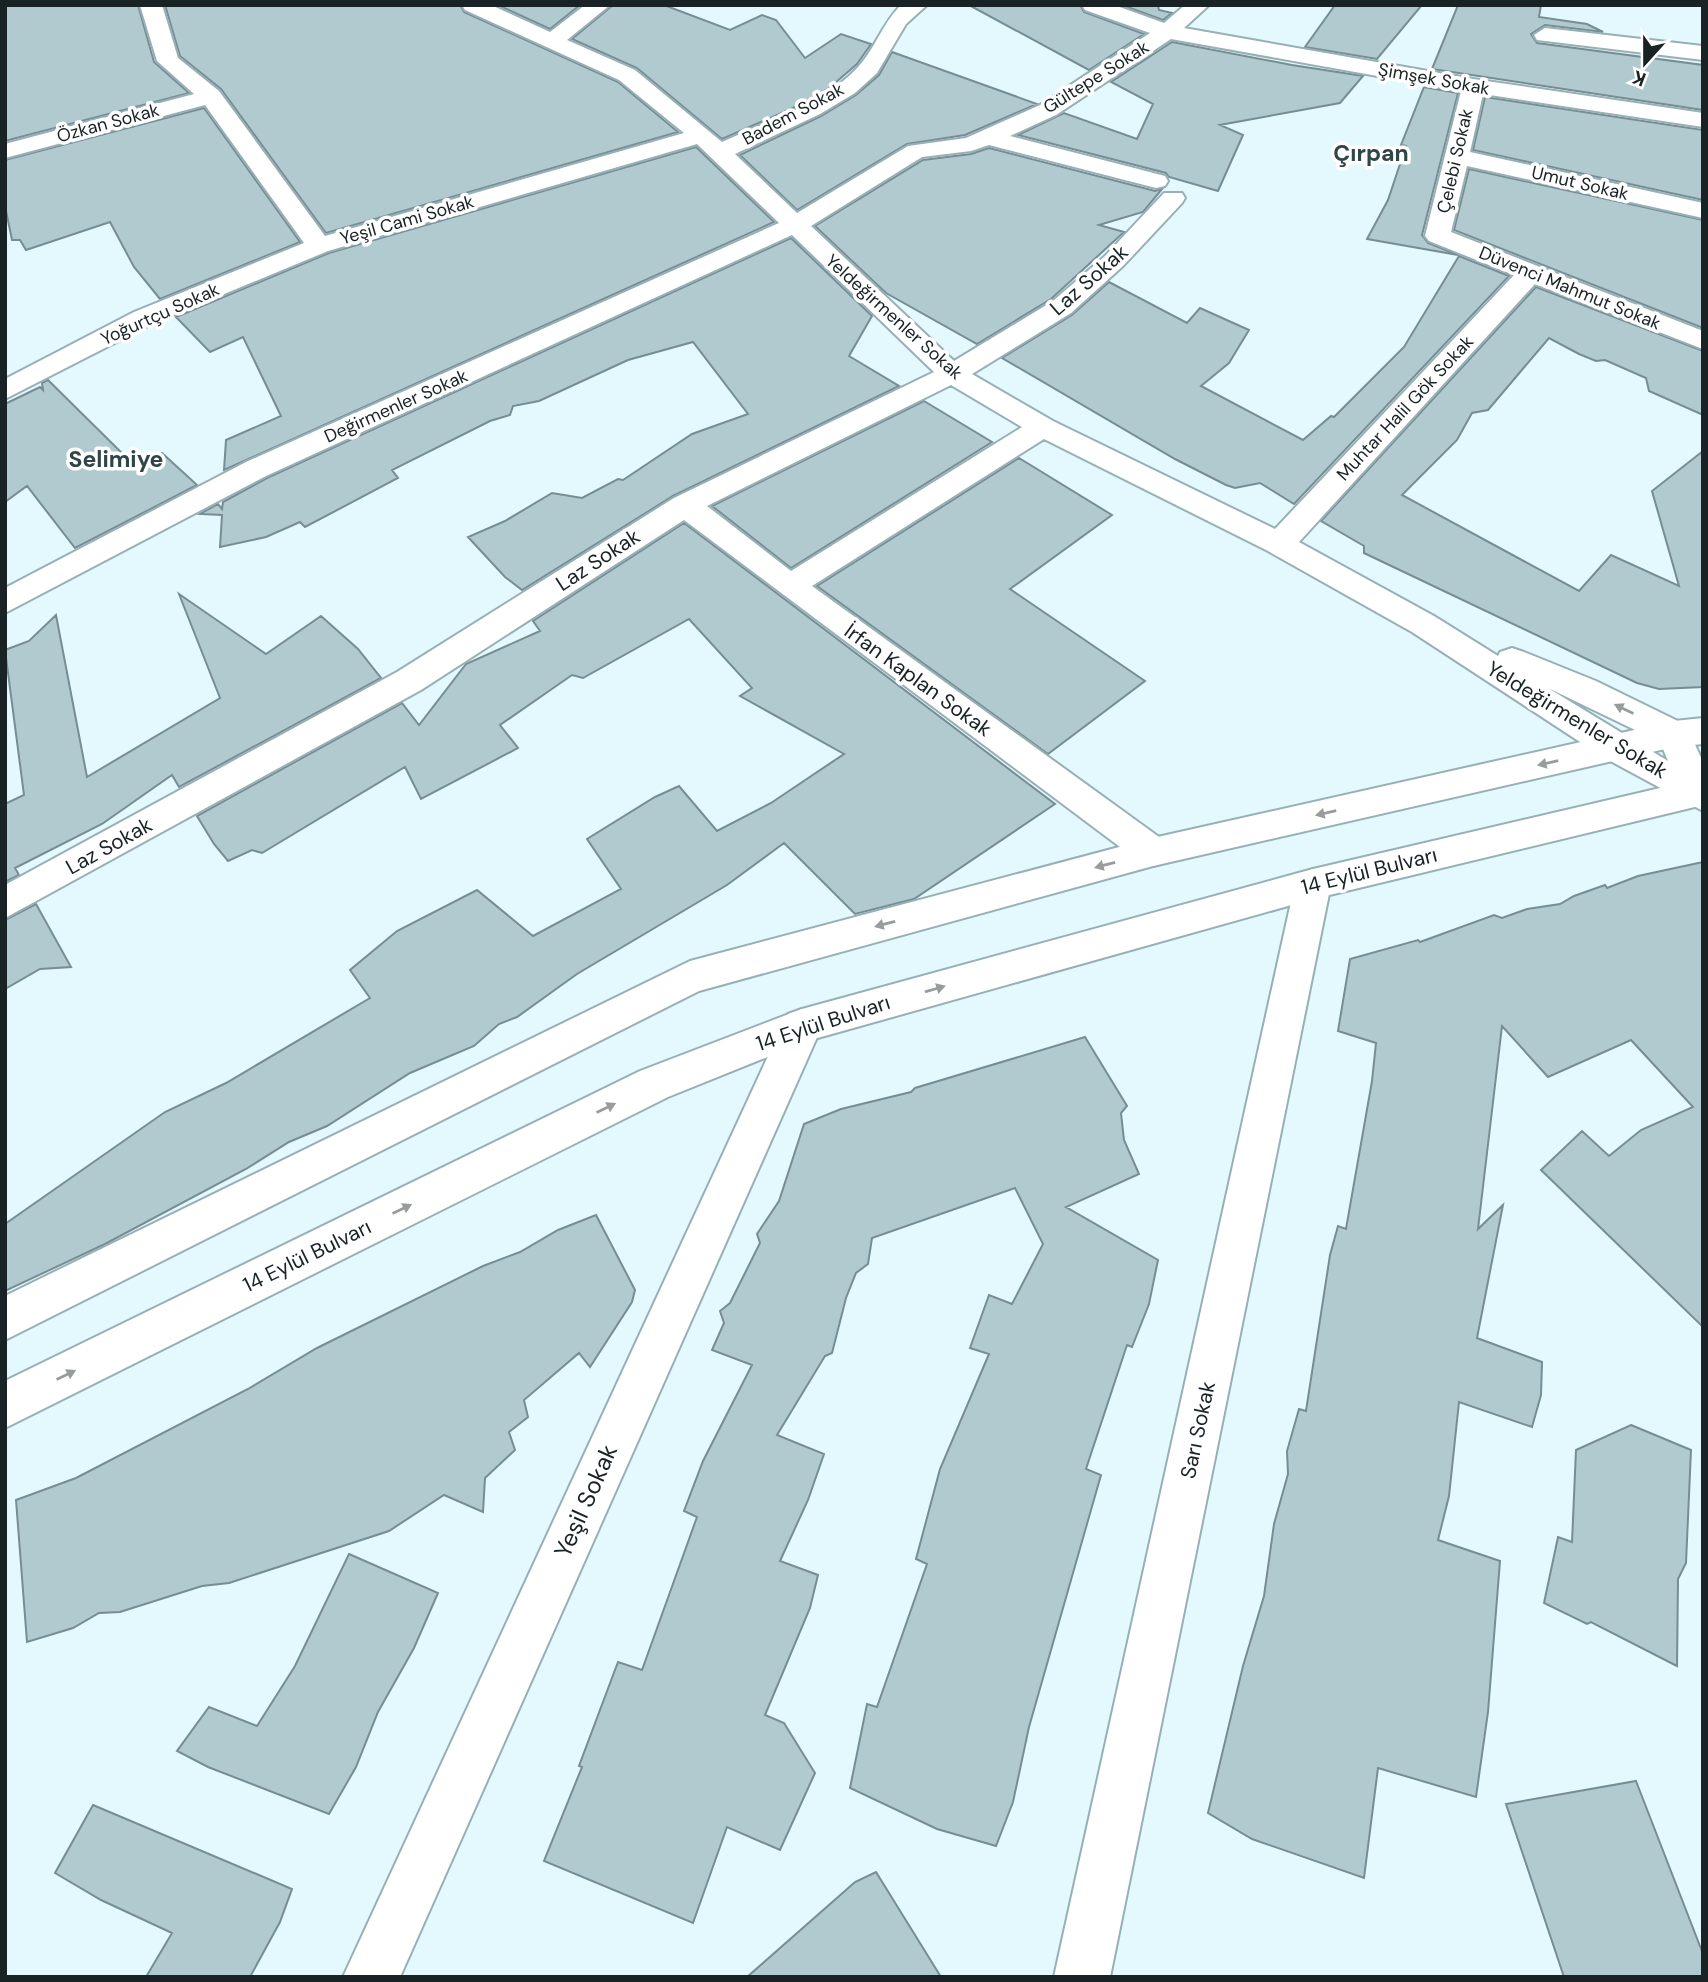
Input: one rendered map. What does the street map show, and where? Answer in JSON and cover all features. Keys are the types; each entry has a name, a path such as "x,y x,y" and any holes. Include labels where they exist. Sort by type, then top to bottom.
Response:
{"street":[{"name":"Yeşil Cami Sokak","path":"151,5 167,61 211,96 319,246 709,144"},
{"name":"Yeldeğirmenler Sokak","path":"473,5 627,75 709,144 952,374 1042,427 1279,544 1423,624 1615,748 1701,793"},
{"path":"553,40 599,5"},
{"name":"Badem Sokak","path":"709,144 809,109 860,78 881,55 889,30 916,5"},
{"name":"Şimşek Sokak","path":"1093,5 1167,32 1473,86 1703,120"},
{"name":"Gültepe Sokak","path":"794,225 916,151 971,144 1048,110 1167,32 1198,5"},
{"path":"1545,35 1703,53"},
{"name":"Çelebi Sokak","path":"1438,236 1473,86"},
{"name":"Özkan Sokak","path":"5,151 211,96"},
{"name":"Laz Sokak","path":"5,903 409,681 685,505 952,374 1062,307 1114,261 1165,190 986,137"},
{"name":"Umut Sokak","path":"1457,156 1703,211"},
{"name":"Değirmenler Sokak","path":"5,602 256,469 794,225"},
{"name":"Düvenci Mahmut Sokak","path":"1438,236 1703,341"},
{"name":"Yoğurtçu Sokak","path":"5,390 143,318 319,246"},
{"name":"Muhtar Halil Gök Sokak","path":"1279,544 1531,272"},
{"path":"790,586 1042,427"},
{"name":"İrfan Kaplan Sokak","path":"685,505 790,586 1153,852"},
{"name":"Yeldeğirmenler Sokak","path":"1423,624 1688,733 1701,793"},
{"path":"5,1319 690,977 1153,852 1688,733"},
{"name":"14 Eylül Bulvarı","path":"5,1405 654,1084 802,1026 1313,884 1701,793"},
{"name":"Sarı Sokak","path":"1082,1977 1313,884"},
{"name":"Yeşil Sokak","path":"371,1977 802,1026"}],"building":[{"path":"5,5 138,5 154,62 189,93 5,141"},
{"path":"165,5 460,5 464,12 618,82 678,132 326,233 221,89 180,56"},
{"path":"498,5 580,5 550,29"},
{"path":"613,5 664,5 730,30 762,15 776,20 805,58 841,34 871,44 857,64 828,89 793,108 722,139 637,68 572,39"},
{"path":"969,5 1080,5 1084,12 1144,34 1089,70"},
{"path":"1122,5 1158,5 1159,10 1172,13 1163,20"},
{"path":"1335,5 1422,5 1377,59 1305,47"},
{"path":"1458,5 1541,5 1539,17 1587,24 1603,32 1545,25 1531,34 1537,43 1703,65 1703,110 1432,69"},
{"path":"1172,42 1363,76 1340,103 1220,125 1243,135 1218,191 1169,177 1166,173 1018,135 1064,113 1137,139 1153,104 1111,82"},
{"path":"892,52 1037,104 965,135 907,144 797,210 740,155 821,116 856,95 879,75"},
{"path":"1424,87 1458,93 1422,235 1428,243 1458,255 1367,239 1388,200 1406,146 1401,145"},
{"path":"1485,97 1703,130 1703,200 1473,150"},
{"path":"204,108 300,242 160,299 134,267 110,222 26,250 20,240 12,240 5,206 5,160"},
{"path":"696,147 774,222 224,470 226,440 281,416 243,337 210,352 176,317 329,253"},
{"path":"989,148 1155,191 1162,189 1143,212 1099,225 1124,232 1051,299 977,344 886,293 815,226 923,160 971,154"},
{"path":"1469,169 1703,220 1703,328 1454,230"},
{"path":"791,238 872,316 849,356 899,386 673,496 522,590 505,577 468,537 505,521 552,493 582,498 618,479 623,480 692,434 748,414 693,342 628,360 539,401 513,406 510,415 490,421 392,470 398,478 305,527 300,522 266,537 220,547 222,515 200,514 218,504 222,509 223,502 267,478"},
{"path":"1459,256 1509,276 1294,504 1260,483 1235,488 1226,485 1175,459 1002,358 1072,315 1109,282 1187,323 1200,308 1249,330 1229,363 1201,386 1303,440 1331,416 1334,417 1404,347"},
{"path":"1536,287 1703,351 1703,415 1649,391 1646,378 1605,360 1596,361 1579,354 1549,338 1488,410 1472,413 1457,440 1402,495 1579,591 1611,555 1679,586 1652,491 1703,451 1703,687 1659,689 1637,683 1364,553 1364,546 1321,521"},
{"path":"48,380 136,467 162,453 197,485 75,548 27,486 5,502 5,404 40,387 43,390 42,383"},
{"path":"924,401 992,442 791,568 712,506"},
{"path":"1019,458 1112,515 1010,589 1145,681 1048,754 817,586"},
{"path":"684,523 1055,804 914,899 855,914 784,843 727,885 577,974 517,1017 499,1024 474,1046 410,1073 327,1126 289,1142 246,1169 105,1244 5,1291 5,1224 165,1112 226,1083 370,998 350,970 397,931 477,890 533,936 621,889 587,839 655,797 679,786 717,831 771,803 844,754 740,696 752,688 689,619 583,678 572,675 500,725 518,748 421,799 405,767 262,853 252,850 228,861 214,844 197,816 402,703 419,725 466,664 540,631 533,621"},
{"path":"179,594 266,654 321,616 358,649 381,678 179,787 172,775 102,824 15,868 19,875 5,882 5,804 24,795 5,650 29,641 56,615 87,777 220,698"},
{"path":"1703,862 1703,1327 1541,1170 1582,1131 1609,1156 1641,1130 1693,1107 1631,1040 1548,1077 1502,1026 1478,1229 1503,1205 1477,1338 1542,1362 1541,1395 1532,1427 1459,1402 1449,1496 1438,1540 1500,1561 1488,1712 1476,1797 1378,1768 1364,1878 1252,1839 1208,1813 1243,1666 1264,1596 1274,1524 1288,1474 1287,1451 1299,1409 1306,1411 1330,1255 1338,1226 1346,1229 1372,1081 1376,1043 1338,1031 1350,959 1418,940 1420,942 1494,915 1502,918 1527,909 1560,904 1605,885 1607,888 1638,876"},
{"path":"36,904 71,967 40,969 5,989 5,920"},
{"path":"1085,1037 1127,1106 1121,1113 1124,1140 1139,1174 1066,1207 1158,1260 1149,1304 1132,1347 1127,1345 1086,1469 1101,1475 1029,1727 1013,1802 996,1846 937,1829 850,1788 867,1704 877,1707 927,1564 916,1559 940,1469 989,1354 970,1348 989,1295 1012,1304 1043,1244 1015,1188 872,1238 868,1264 856,1273 846,1298 832,1353 825,1356 777,1435 824,1454 808,1500 780,1561 818,1575 810,1608 765,1715 784,1723 815,1773 780,1850 727,1827 693,1923 544,1861 582,1767 579,1766 618,1662 642,1670 697,1517 684,1511 703,1461 752,1365 712,1350 724,1323 720,1311 730,1303 760,1243 757,1234 779,1201 804,1124 841,1109 911,1092 915,1088"},
{"path":"596,1215 635,1290 632,1302 590,1367 579,1353 524,1400 528,1417 509,1432 515,1450 485,1478 483,1512 444,1495 389,1531 229,1583 202,1586 120,1612 99,1613 73,1628 27,1642 16,1500 76,1478 248,1389 317,1348 483,1266 520,1252 558,1230"},
{"path":"1631,1425 1691,1450 1686,1563 1678,1579 1677,1666 1591,1622 1587,1624 1544,1603 1558,1537 1572,1542 1576,1450"},
{"path":"349,1554 438,1593 414,1648 378,1712 356,1767 329,1814 208,1767 177,1751 209,1707 257,1726 295,1666"},
{"path":"1636,1781 1703,1954 1703,1977 1564,1977 1506,1804"},
{"path":"93,1805 292,1889 280,1922 250,1977 146,1977 172,1933 101,1900 55,1873"},
{"path":"876,1872 941,1977 747,1977 855,1882"}],"district":[{"name":"Çırpan","path":"1371,153"},
{"name":"Selimiye","path":"116,459"}]}
